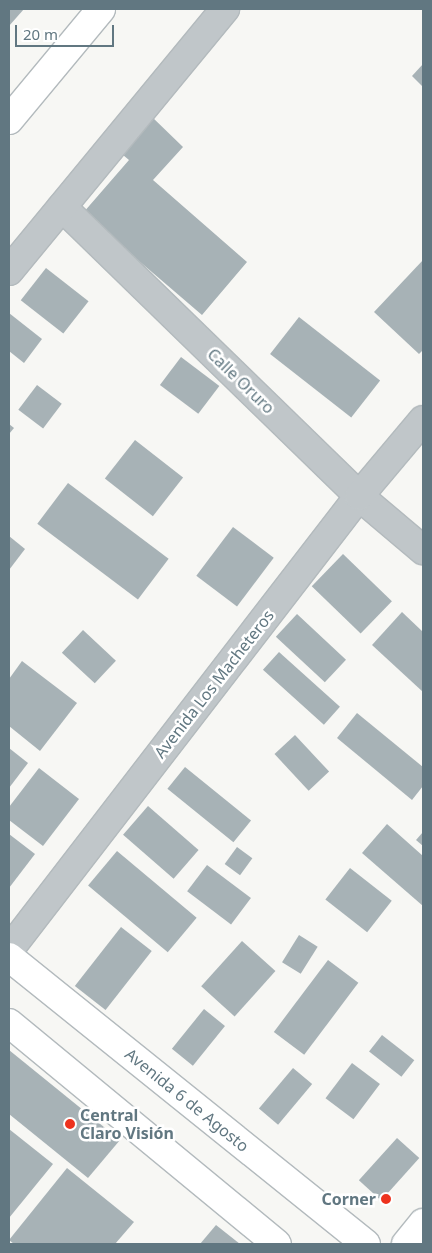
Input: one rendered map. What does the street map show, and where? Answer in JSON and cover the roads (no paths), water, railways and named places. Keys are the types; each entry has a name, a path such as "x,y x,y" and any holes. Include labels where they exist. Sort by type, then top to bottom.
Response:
{"main road":[{"path":"9,120 101,9"},
{"name":"Avenida 6 de Agosto","path":"9,956 366,1244"},
{"path":"9,1023 276,1244"},
{"path":"406,1244 423,1223"}],"street":[{"path":"9,271 225,9"},
{"name":"Calle Oruro","path":"62,207 359,496 423,550"},
{"name":"Avenida Los Macheteros","path":"9,950 359,496 423,420"}],"place":[{"name":"Central Claro Visión","path":"70,1124"},
{"name":"Corner","path":"386,1199"}]}
